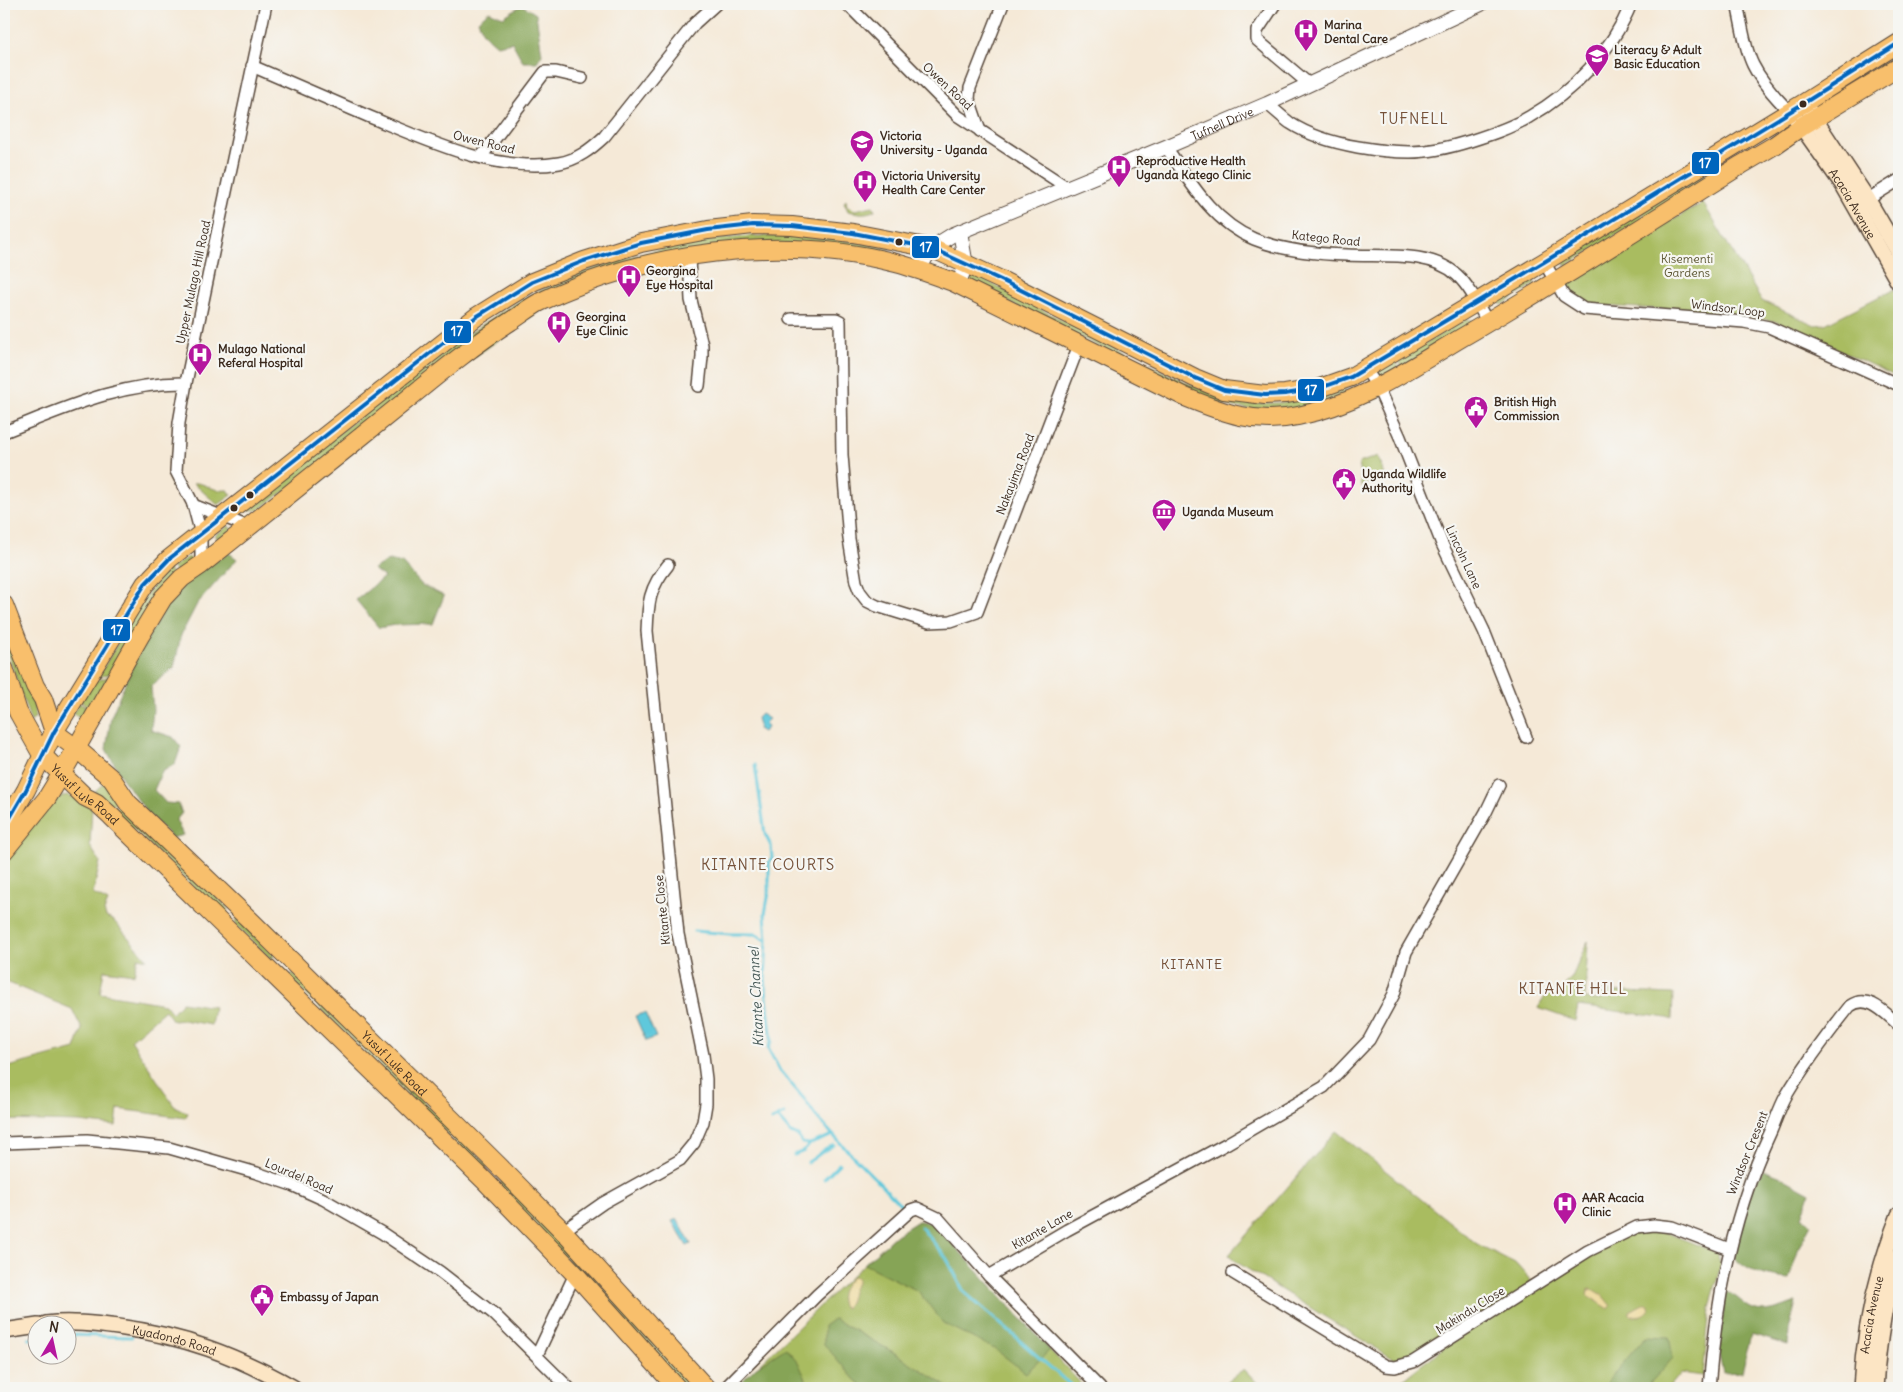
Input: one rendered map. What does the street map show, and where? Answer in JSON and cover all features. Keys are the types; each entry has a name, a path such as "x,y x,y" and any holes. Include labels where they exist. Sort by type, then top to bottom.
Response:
{"main road":[{"path":"4,828 26,790 54,732 145,584 169,559 476,317 532,282 584,261 641,242 708,230 753,226 792,226 853,233 931,248 1001,280 1195,378 1224,390 1265,395 1317,389 1350,377 1477,303 1792,106 1899,43"},
{"path":"4,851 47,798 163,598 182,578 249,527 477,343 539,303 583,284 629,269 689,256 725,251 760,249 813,251 872,259 919,270 958,285 1079,346 1218,411 1243,417 1271,418 1298,416 1338,406 1378,388 1488,322 1899,67"},
{"name":"Acacia Avenue","path":"1792,106 1809,122 1862,203 1899,253"},
{"name":"Acacia Avenue","path":"1862,203 1899,283"},
{"path":"462,328 477,343"},
{"path":"4,605 35,686 44,699 54,732"},
{"name":"Yusuf Lule Road","path":"4,668 18,712 42,755 85,797 97,803 223,924 485,1181 575,1274 677,1388"},
{"name":"Yusuf Lule Road","path":"54,732 76,748 112,780 128,803 288,957 498,1165 562,1231 706,1388"},
{"path":"223,924 239,910"},
{"path":"271,971 288,957"},
{"path":"485,1181 498,1165"},
{"name":"Acacia Avenue","path":"1861,1388 1867,1323 1881,1266 1899,1215"},
{"name":"Acacia Avenue","path":"1875,1388 1877,1350 1899,1256"},
{"name":"Kyadondo Road","path":"78,1323 93,1323 178,1337 220,1351 294,1388"},
{"path":"4,1331 28,1327"}],"street":[{"name":"Upper Mulago Hill Road","path":"201,565 202,534 193,505 176,468 179,423 266,4"},
{"name":"Owen Road","path":"252,66 429,141 505,164 532,166 560,163 589,150 619,120 695,23 716,4"},
{"name":"Owen Road","path":"847,4 958,116 1068,188"},
{"path":"980,131 969,100 970,88 1003,4"},
{"path":"1275,4 1257,31 1257,40 1309,84"},
{"name":"Tufnell Drive","path":"919,270 931,248 952,235 1267,104 1481,4"},
{"path":"1267,104 1290,122 1312,134 1341,144 1372,150 1411,152 1446,148 1485,136 1528,118 1553,102 1598,59 1616,35 1631,4"},
{"path":"1737,4 1746,46 1753,65 1765,84 1792,106"},
{"path":"482,157 545,72 556,72 582,78"},
{"name":"Katego Road","path":"1166,147 1192,186 1212,210 1232,226 1254,239 1300,251 1425,259 1441,265 1456,275 1469,290 1488,322"},
{"path":"1862,203 1899,180"},
{"path":"958,285 966,264 960,232"},
{"path":"689,256 691,300 702,344 698,386"},
{"name":"Windsor Loop","path":"1544,262 1564,296 1584,309 1744,322 1769,327 1899,385"},
{"name":"Nakayima Road","path":"791,319 836,319 840,321 842,455 849,539 856,582 860,592 867,601 877,606 929,622 951,621 977,612 1079,346"},
{"name":"Lincoln Lane","path":"1365,368 1378,388 1400,437 1442,544 1484,631 1526,737"},
{"path":"4,432 109,393 161,382 186,383"},
{"path":"193,505 249,527"},
{"name":"Kitante Close","path":"562,1231 603,1203 680,1160 694,1143 703,1122 706,1104 704,1055 678,934 647,631 648,602 651,591 660,574 668,565"},
{"name":"Kitante Lane","path":"989,1276 1067,1230 1226,1144 1324,1087 1369,1040 1394,994 1406,952 1486,812 1499,785"},
{"name":"Windsor Cresent","path":"1709,1388 1716,1315 1729,1249 1745,1193 1763,1146 1786,1097 1820,1043 1850,1006 1864,1001 1874,1005 1899,1025"},
{"name":"Lourdel Road","path":"4,1143 87,1140 169,1148 292,1185 323,1199 368,1225 440,1272 494,1314 569,1388"},
{"path":"725,1388 817,1295 911,1210 917,1208 938,1218 989,1276 1100,1388"},
{"name":"Makindu Close","path":"1233,1273 1386,1366 1395,1367 1413,1362 1588,1251 1637,1227 1654,1225 1672,1227 1729,1249"},
{"path":"537,1355 575,1274"}],"green space":[{"path":"522,5 536,14 542,54 537,62 523,62 512,42 497,45 483,33 478,20 489,11 503,17"},
{"path":"1892,57 1896,62 1843,93 1841,88"},
{"path":"1751,145 1756,151 1709,177 1705,172"},
{"path":"1703,173 1707,179 1646,217 1642,210"},
{"path":"846,200 847,206 855,210 873,206 875,210 865,213 848,211 844,202"},
{"name":"Kisementi Gardens","path":"1703,203 1762,301 1815,325 1825,324 1894,289 1899,297 1899,378 1774,321 1716,312 1596,305 1576,296 1565,280"},
{"path":"1640,212 1644,219 1567,265 1564,263 1565,257"},
{"path":"751,236 856,242 891,248 876,254 822,246 586,278 258,510 241,510 458,342 485,322 529,296 582,273 637,255 693,243"},
{"path":"970,272 1166,373 1225,397 1253,403 1276,403 1298,400 1343,389 1349,393 1309,409 1266,412 1218,404 964,281"},
{"path":"1529,279 1533,280 1535,284 1502,305 1499,302 1499,298"},
{"path":"1467,319 1473,323 1402,367 1398,359"},
{"path":"1395,360 1400,369 1383,379 1377,377 1376,372"},
{"path":"1378,456 1385,475 1361,486 1359,463"},
{"path":"193,483 202,484 217,490 228,490 232,495 218,505"},
{"path":"229,526 232,530 219,540 215,535"},
{"path":"229,553 237,559 197,604 181,635 174,668 151,686 153,710 151,730 173,737 181,747 175,764 162,772 154,790 166,803 178,804 182,813 176,820 183,835 172,838 149,815 122,778 106,749 111,717 134,662 169,600 191,576"},
{"path":"189,557 193,562 178,574 172,567"},
{"path":"389,560 402,563 422,585 444,596 433,624 395,625 379,628 356,600 384,577 373,569"},
{"path":"168,568 173,576 110,674 98,677 144,598"},
{"path":"4,618 35,698 35,718 31,722 4,643"},
{"path":"108,677 92,709 80,701 95,681"},
{"path":"79,703 91,711 88,726 73,713"},
{"path":"105,782 118,800 112,805 95,793"},
{"path":"67,795 80,799 92,807 90,846 100,862 93,894 108,902 104,911 106,917 114,921 147,959 138,957 134,974 104,970 100,993 165,1004 172,1013 182,1002 214,1007 211,1025 183,1020 173,1021 165,1010 131,1040 174,1106 188,1113 185,1118 118,1109 116,1126 79,1122 4,1120 4,1068 75,1049 82,1029 72,1009 4,981 4,852 41,803"},
{"path":"120,803 228,908 227,912 221,914 114,810"},
{"path":"238,919 274,955 273,958 269,957 237,926 235,921"},
{"path":"1588,941 1585,999 1602,1000 1602,991 1673,994 1672,1020 1578,1006 1575,1021 1538,1008 1546,995 1560,991 1572,977"},
{"path":"293,973 489,1166 484,1169 481,1167 292,980 291,975"},
{"path":"1336,1131 1477,1244 1515,1263 1533,1283 1619,1235 1662,1231 1718,1253 1720,1267 1710,1308 1703,1376 1681,1373 1669,1388 1392,1388 1463,1332 1401,1364 1238,1263 1229,1255"},
{"path":"1763,1170 1779,1176 1810,1193 1802,1217 1811,1224 1800,1245 1789,1279 1752,1270 1745,1267 1734,1257 1749,1193"},
{"path":"503,1179 508,1180 695,1388 684,1388 500,1185"},
{"path":"918,1221 931,1222 939,1229 1085,1388 735,1388 864,1264 896,1235"},
{"path":"918,1221 931,1222 939,1229 1050,1350 1026,1373 996,1350 943,1323 918,1291 864,1264 896,1235"},
{"path":"1726,1292 1749,1307 1761,1311 1773,1310 1796,1302 1789,1330 1788,1345 1751,1334 1742,1372 1723,1373 1718,1351"},
{"path":"834,1319 893,1352 950,1388 865,1388 855,1380 824,1344 824,1326"},
{"path":"1646,1336 1669,1337 1673,1358 1648,1388 1602,1388"},
{"path":"786,1348 798,1362 810,1388 735,1388 755,1368"},
{"path":"1244,1369 1262,1388 1225,1388 1222,1385"}],"sand":[{"path":"852,1277 857,1278 857,1283 846,1308 842,1306 841,1293"},
{"path":"1592,1289 1602,1295 1611,1306 1609,1309 1587,1295 1588,1290"},
{"path":"1643,1304 1648,1304 1650,1309 1646,1314 1639,1317 1630,1315 1630,1311"}],"water":[{"path":"761,714 769,719 765,723 767,728 763,732 758,729 757,718"},
{"path":"645,1013 656,1037 646,1041 635,1016"},
{"path":"677,1219 691,1244 687,1246 672,1221"}],"waterway":[{"name":"Kitante Channel","path":"755,765 765,834 771,846 772,858 769,862 769,892 765,914 767,940 765,980 771,1033 771,1042 768,1048 780,1071 805,1100 815,1115 905,1209"},
{"path":"694,931 756,934 766,940"},
{"path":"772,1120 784,1114"},
{"path":"778,1118 791,1133 798,1136 802,1143 810,1144 833,1135"},
{"path":"794,1155 804,1151 810,1144"},
{"path":"808,1162 834,1145"},
{"path":"824,1179 839,1164"},
{"path":"921,1227 947,1259 964,1292 1074,1388"},
{"path":"78,1335 132,1337"},
{"path":"255,1383 265,1388"}],"transit line":[{"name":"17","path":"4,828 26,790 54,732 145,584 169,559 476,317 532,282 584,261 641,243 708,230 753,225 792,226 853,233 931,248 1001,280 1195,378 1224,390 1265,395 1317,389 1351,377 1544,262 1899,43"}],"place":[{"name":"Marina Dental Care","path":"1306,52"},
{"name":"Literacy & Adult Basic Education","path":"1597,77"},
{"name":"Victoria University - Uganda","path":"862,163"},
{"name":"Reproductive Health Uganda Katego Clinic","path":"1119,188"},
{"name":"Victoria University Health Care Center","path":"865,203"},
{"name":"Georgina Eye Hospital","path":"629,298"},
{"name":"Georgina Eye Clinic","path":"559,344"},
{"name":"Mulago National Referal Hospital","path":"200,376"},
{"name":"British High Commission","path":"1476,429"},
{"name":"Uganda Wildlife Authority","path":"1344,501"},
{"name":"Uganda Museum","path":"1164,532"},
{"name":"AAR Acacia Clinic","path":"1565,1225"},
{"name":"Embassy of Japan","path":"262,1317"}],"district":[{"name":"TUFNELL","path":"1414,118"},
{"name":"KITANTE COURTS","path":"768,864"},
{"name":"KITANTE","path":"1192,964"},
{"name":"KITANTE HILL","path":"1573,988"}]}
